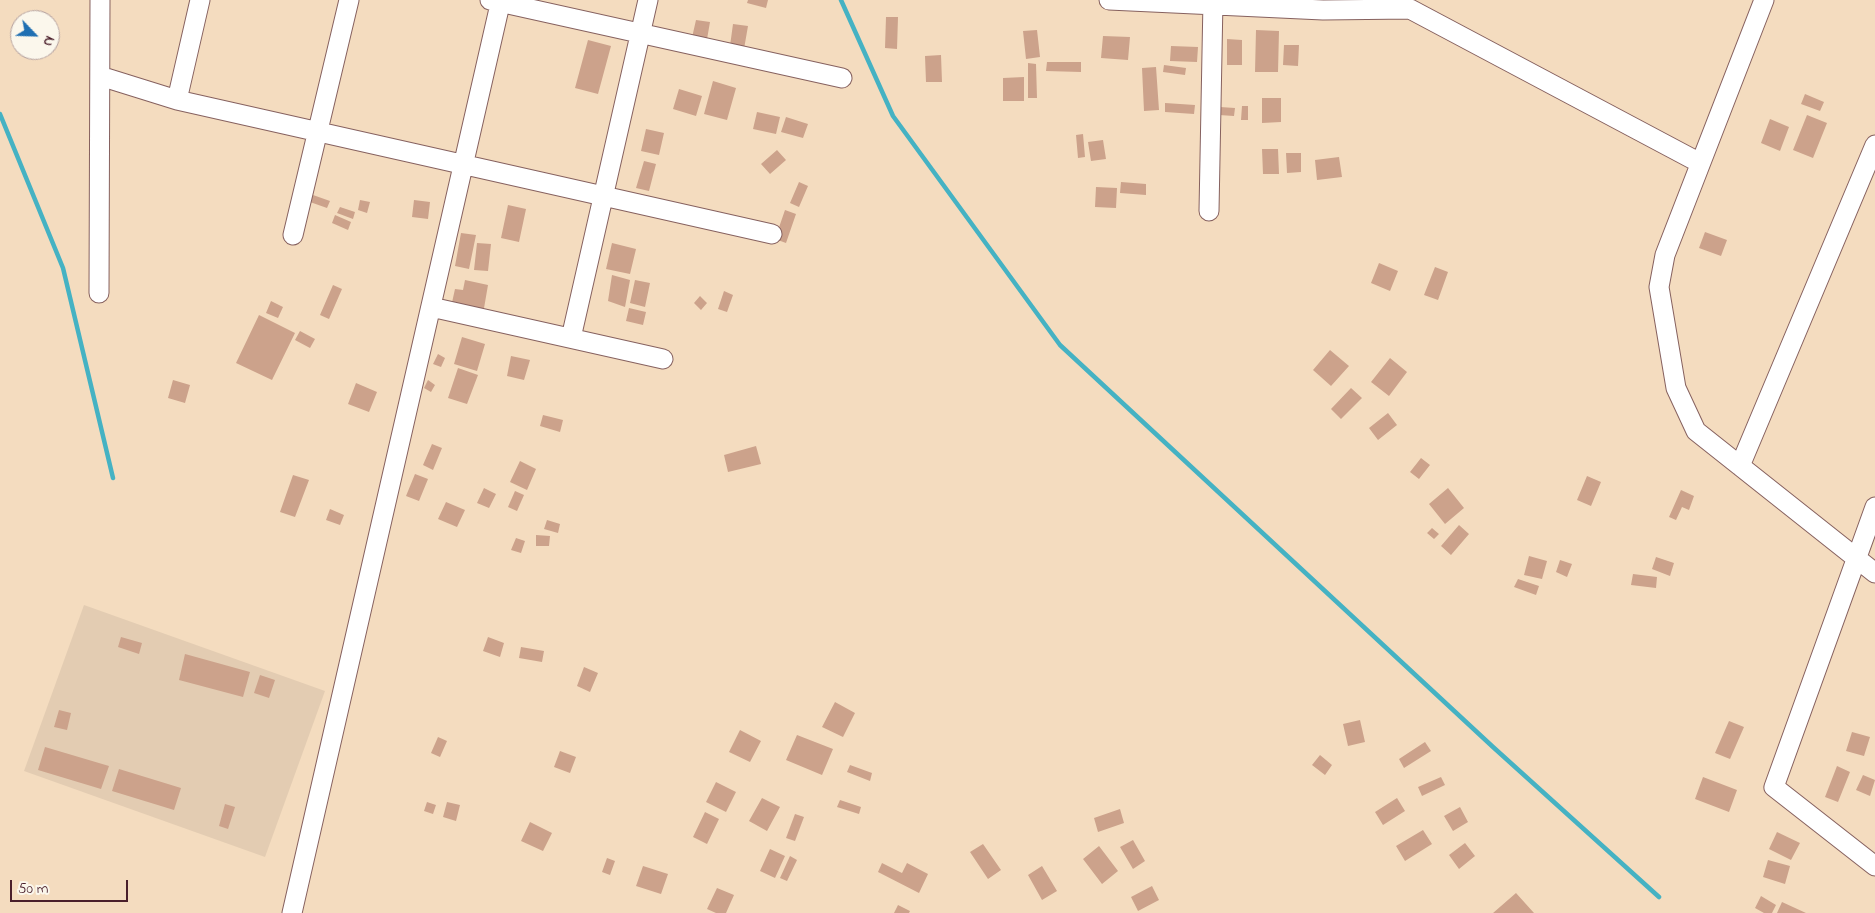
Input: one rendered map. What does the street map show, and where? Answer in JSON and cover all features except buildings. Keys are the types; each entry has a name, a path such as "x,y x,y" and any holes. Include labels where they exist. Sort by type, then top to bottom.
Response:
{"street":[{"path":"99,293 100,0"},
{"path":"178,100 200,0"},
{"path":"293,235 349,0"},
{"path":"571,338 648,0"},
{"path":"1109,0 1212,2 1323,10 1410,9 1700,164"},
{"path":"1764,0 1665,255 1659,287 1676,388 1696,431 1875,573"},
{"path":"292,913 431,307 497,1 842,78"},
{"path":"1209,211 1212,2"},
{"path":"100,76 178,100 772,234"},
{"path":"1740,466 1875,145"},
{"path":"431,307 663,359"},
{"path":"1875,507 1774,786 1875,866"}],"shaded area":[{"path":"84,605 325,691 265,857 24,771"}],"waterway":[{"path":"841,0 893,116 1060,345 1493,747 1659,897"},
{"path":"0,114 63,268 113,478"}]}
